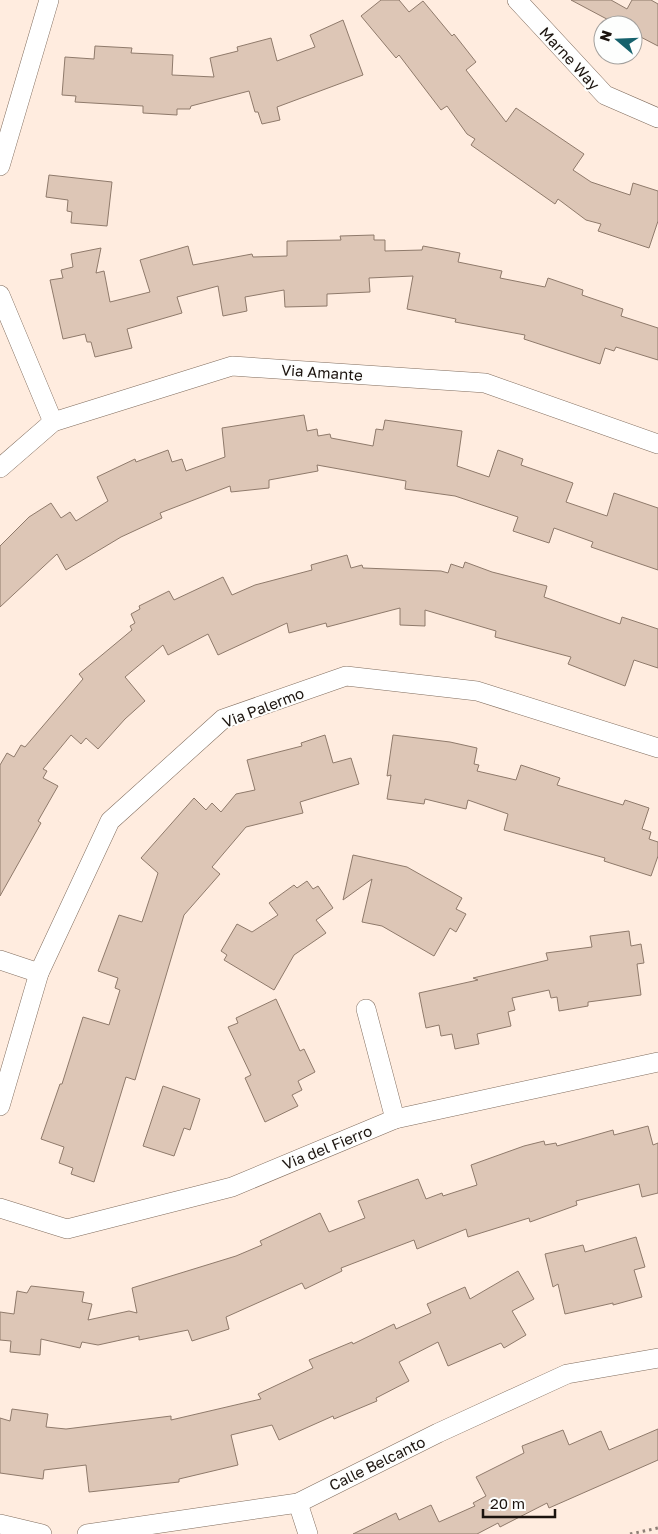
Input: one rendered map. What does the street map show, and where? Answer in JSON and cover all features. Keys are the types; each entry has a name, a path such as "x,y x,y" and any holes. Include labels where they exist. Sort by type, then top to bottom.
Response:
{"street":[{"path":"0,166 49,0"},
{"name":"Marne Way","path":"517,0 605,95 658,118"},
{"path":"0,295 54,422"},
{"name":"Via Amante","path":"0,468 54,422 232,366 485,383 658,444"},
{"name":"Via Palermo","path":"0,1106 39,973 110,821 223,719 346,676 476,690 658,748"},
{"path":"0,960 39,973"},
{"path":"366,1009 394,1119"},
{"name":"Via del Fierro","path":"0,1208 68,1229 232,1187 394,1119 658,1062"},
{"name":"Calle Belcanto","path":"87,1534 298,1503 438,1433 567,1374 658,1358"},
{"path":"298,1503 308,1534"},
{"path":"0,1524 42,1534"}],"path":[{"path":"630,1534 658,1528"}],"building":[{"path":"381,0 399,0 409,12 423,1 452,36 454,34 476,62 466,70 506,122 516,108 584,154 573,170 591,182 630,195 633,183 658,191 658,221 649,248 598,231 601,224 586,220 558,199 555,204 471,145 475,139 467,134 447,106 441,110 399,55 396,58 361,16"},
{"path":"571,0 611,0 627,9 632,0 651,0 658,4 658,46 643,38 643,15 599,15"},
{"path":"343,20 363,75 277,107 280,120 262,124 258,112 255,112 249,91 191,106 190,109 177,109 177,115 143,113 143,106 75,102 76,96 62,95 65,57 94,59 95,46 132,48 131,53 173,55 172,75 214,77 210,58 238,51 237,47 271,38 277,61 315,47 310,35"},
{"path":"49,175 112,182 107,226 71,223 72,212 67,211 68,200 46,197"},
{"path":"374,235 374,240 385,240 385,251 422,250 423,246 460,253 458,262 502,271 500,278 545,287 548,278 583,290 582,295 623,309 621,316 658,328 658,360 616,347 614,351 605,348 600,364 524,339 525,335 455,322 456,319 407,309 413,276 369,278 370,292 327,294 327,306 285,307 284,290 245,297 247,311 223,316 218,286 177,297 182,313 127,329 132,348 95,357 91,342 87,342 85,334 63,339 50,280 63,278 61,270 73,267 71,254 101,248 96,273 104,271 110,302 150,292 140,260 188,246 193,265 252,254 253,257 287,256 287,241 341,240 340,236"},
{"path":"304,415 307,431 317,429 318,436 330,434 331,438 373,446 376,429 383,430 385,420 462,431 457,466 489,477 498,450 523,459 521,465 573,483 566,502 607,516 614,493 658,508 658,570 591,547 593,542 554,528 549,543 513,531 518,517 455,496 405,489 406,481 317,465 318,471 269,480 269,488 231,492 230,486 160,513 162,518 121,537 66,570 57,554 0,607 0,546 29,517 51,503 61,518 70,512 76,521 108,501 97,477 135,459 136,462 168,450 172,462 182,459 186,471 225,457 222,428"},
{"path":"347,555 351,568 362,565 363,568 441,571 448,573 451,564 463,568 465,562 492,572 547,586 544,597 620,624 622,617 658,629 658,668 634,660 625,686 568,664 571,657 495,637 496,631 425,610 425,626 400,625 400,608 327,627 326,623 289,633 287,623 218,655 208,634 168,655 163,645 125,677 145,701 125,719 98,749 86,738 81,744 71,735 43,769 47,771 43,778 58,786 38,821 41,823 0,896 0,765 7,753 14,757 21,745 25,747 83,679 79,674 132,630 130,626 135,623 131,614 140,609 139,606 169,591 174,600 223,577 232,595 255,585 312,570 311,565"},
{"path":"325,735 333,763 351,758 359,784 300,802 303,813 246,827 212,867 220,874 184,915 135,1080 126,1077 94,1182 71,1174 73,1168 59,1163 64,1147 41,1139 60,1084 62,1084 83,1017 109,1025 120,990 115,988 118,978 98,971 119,915 142,922 158,873 141,858 194,798 206,810 212,803 221,812 236,794 255,790 247,760 302,746 301,743"},
{"path":"393,735 450,742 477,748 474,764 479,765 477,771 516,780 521,765 560,778 557,785 623,805 625,800 649,808 642,829 651,832 649,839 658,842 658,856 651,876 604,861 605,858 504,830 508,814 468,800 466,809 425,799 424,804 387,799 391,775 387,776"},
{"path":"353,855 407,867 462,898 456,909 466,914 456,932 450,928 434,956 382,926 362,922 372,879 343,900"},
{"path":"307,881 313,889 318,886 333,908 316,920 326,933 294,955 274,990 224,960 227,955 221,951 237,924 252,932 278,915 269,903 294,885 297,888"},
{"path":"629,931 631,946 641,944 644,963 637,964 641,995 588,1002 588,1006 559,1011 557,997 551,998 549,990 512,998 515,1010 508,1012 511,1026 477,1034 479,1044 455,1049 452,1034 441,1036 439,1025 426,1028 419,993 478,980 473,978 548,960 546,953 592,947 590,936"},
{"path":"276,999 300,1051 304,1049 315,1072 298,1081 302,1090 292,1095 298,1106 265,1122 245,1078 251,1075 228,1027 238,1023 236,1018"},
{"path":"163,1086 200,1099 190,1130 184,1128 174,1156 143,1146"},
{"path":"648,1126 653,1145 658,1143 658,1193 642,1197 639,1184 576,1201 577,1205 530,1222 529,1218 468,1237 466,1229 417,1249 414,1240 341,1268 342,1271 305,1289 302,1283 226,1317 229,1329 192,1341 188,1330 139,1340 139,1336 98,1345 82,1342 80,1348 41,1339 40,1355 10,1352 11,1341 0,1340 0,1312 14,1314 17,1291 27,1293 31,1286 84,1292 82,1302 92,1304 88,1320 129,1311 137,1313 132,1288 236,1256 262,1245 260,1241 320,1213 329,1232 365,1218 358,1201 418,1179 426,1199 442,1193 443,1196 477,1185 471,1165 524,1146 544,1141 545,1145 556,1143 557,1146 613,1130 614,1135"},
{"path":"636,1237 645,1267 634,1270 642,1297 613,1305 613,1303 565,1314 558,1284 553,1287 545,1254 583,1245 585,1252"},
{"path":"518,1271 534,1299 512,1311 526,1335 504,1348 501,1343 448,1366 438,1342 399,1362 409,1381 376,1398 377,1401 334,1419 333,1416 279,1440 272,1425 231,1435 238,1465 179,1479 179,1482 89,1492 86,1465 44,1470 43,1479 0,1473 0,1418 10,1421 12,1409 48,1414 46,1427 66,1429 171,1416 171,1420 261,1399 258,1394 313,1368 309,1360 352,1342 353,1344 394,1324 396,1329 431,1313 427,1304 465,1287 470,1299"},
{"path":"658,1429 658,1460 549,1508 547,1503 500,1527 498,1523 477,1534 353,1534 396,1513 399,1520 431,1505 439,1522 475,1506 473,1503 486,1496 476,1477 524,1453 522,1446 563,1430 569,1445 601,1431 609,1450"}]}
